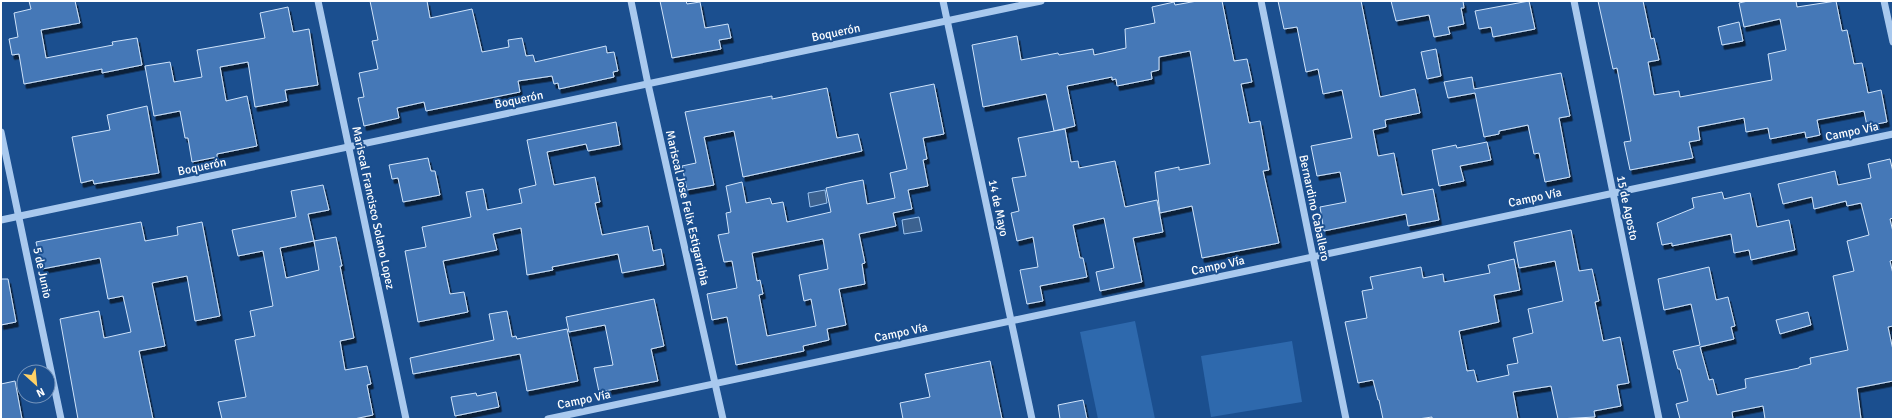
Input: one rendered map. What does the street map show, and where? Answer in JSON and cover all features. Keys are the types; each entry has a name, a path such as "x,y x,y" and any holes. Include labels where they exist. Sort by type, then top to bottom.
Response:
{"street":[{"name":"Mariscal Francisco Solano Lopez","path":"318,1 406,419"},
{"name":"Mariscal Jose Felix Estigarribia","path":"631,1 648,84 723,419"},
{"name":"14 de Mayo","path":"943,1 1032,419"},
{"name":"Boquerón","path":"1,220 1042,1"},
{"name":"Bernardino Caballero","path":"1260,1 1346,419"},
{"name":"15 de Agosto","path":"1574,1 1659,419"},
{"path":"1884,1 1893,42"},
{"name":"5 de Junio","path":"1,132 61,419"},
{"name":"Campo Vía","path":"548,419 1893,134"}],"shaded area":[{"path":"825,190 827,203 810,207 808,193"},
{"path":"919,217 922,231 904,234 902,220"},
{"path":"1135,321 1155,419 1098,419 1080,332"},
{"path":"1292,341 1302,402 1211,417 1201,356"}],"building":[{"path":"29,1 75,1 80,23 41,30 46,58 113,45 112,42 137,38 142,65 102,73 102,69 24,84 19,54 12,55 9,39 18,37 14,13 31,9"},
{"path":"370,1 427,1 430,18 472,9 482,52 509,47 508,40 522,38 526,56 533,55 535,62 606,46 607,53 614,52 618,71 613,72 614,77 559,89 558,83 554,84 552,76 518,81 520,92 426,111 424,102 397,108 399,118 364,126 358,98 364,97 359,73 378,69 372,41 378,40"},
{"path":"660,1 686,1 687,4 700,2 705,28 728,24 731,38 719,40 721,49 672,58"},
{"path":"1197,1 1222,1 1234,61 1247,59 1252,82 1241,84 1249,123 1260,121 1269,170 1263,171 1279,243 1202,258 1192,206 1160,213 1155,172 1179,167 1179,170 1210,164 1190,51 1159,57 1159,70 1151,72 1152,79 1117,86 1116,79 1112,80 1112,77 1067,86 1075,126 1054,131 1046,94 983,107 972,45 1017,36 1021,60 1058,53 1059,55 1093,49 1094,55 1126,48 1125,29 1155,23 1152,7 1174,2 1175,5"},
{"path":"1278,1 1361,1 1380,97 1415,89 1420,113 1385,120 1386,127 1373,130 1378,156 1394,153 1402,195 1433,189 1439,220 1408,226 1406,214 1324,231 1320,207 1346,202 1340,172 1317,176 1311,146 1352,138 1342,90 1323,94 1318,69 1306,72 1297,27 1284,29"},
{"path":"1391,1 1463,1 1464,8 1461,8 1464,24 1448,27 1450,34 1434,37 1429,15 1396,21"},
{"path":"1529,1 1535,29 1493,37 1491,27 1479,29 1475,11"},
{"path":"1598,1 1643,1 1651,39 1654,38 1659,60 1648,62 1654,95 1679,91 1680,97 1772,80 1768,54 1786,50 1780,19 1744,27 1739,3 1748,1 1796,1 1797,7 1836,1 1842,31 1847,30 1854,64 1862,63 1868,93 1881,90 1887,122 1867,126 1864,111 1817,120 1820,135 1806,138 1805,132 1770,139 1768,128 1746,132 1744,118 1698,127 1700,140 1689,142 1693,158 1630,170 1624,142 1631,141 1617,68 1613,69"},
{"path":"288,7 293,32 309,29 318,85 285,90 287,101 255,107 248,62 220,67 226,101 247,96 257,146 217,154 217,157 192,162 188,138 185,138 180,111 154,116 145,66 170,62 174,82 202,77 197,50 265,38 260,13"},
{"path":"1739,22 1743,41 1722,45 1718,27"},
{"path":"1436,49 1441,76 1427,79 1421,52"},
{"path":"1561,73 1570,116 1559,118 1570,177 1545,182 1539,153 1534,154 1528,125 1499,131 1499,134 1484,137 1475,93 1448,98 1444,82 1472,77 1474,89"},
{"path":"934,84 944,134 923,138 927,159 923,160 928,186 908,190 912,209 893,213 896,226 859,234 865,263 862,264 865,284 839,289 846,325 827,329 829,340 803,346 804,351 736,365 727,317 712,320 707,294 737,288 732,261 724,262 718,235 729,233 726,213 731,212 726,186 742,182 746,203 770,198 772,204 783,202 787,222 831,212 826,188 848,183 863,180 867,204 895,198 890,173 907,169 890,93","holes":["823,239 828,269 799,275 804,301 811,299 816,326 767,336 759,295 763,294 760,280 757,281 752,253"]},
{"path":"827,88 837,138 858,134 862,151 743,177 734,131 704,137 714,185 687,190 682,166 696,163 685,112 772,96 772,99"},
{"path":"147,106 159,173 94,184 93,180 81,183 72,137 110,130 107,115"},
{"path":"616,122 620,145 588,151 586,144 547,152 554,185 595,177 600,202 595,203 602,235 648,226 653,251 661,249 664,265 622,273 618,254 552,267 553,270 527,275 521,228 493,234 497,250 443,261 450,294 464,292 468,312 418,322 405,251 426,247 422,227 471,217 466,192 483,189 487,210 522,203 519,189 536,185 527,140"},
{"path":"1065,129 1071,162 1078,161 1079,168 1115,161 1125,207 1157,200 1163,232 1133,238 1142,282 1100,291 1096,272 1114,268 1104,218 1073,225 1080,258 1083,258 1087,277 1040,286 1043,301 1027,304 1020,270 1038,267 1033,237 1017,241 1011,213 1019,211 1012,178 1026,176 1018,138"},
{"path":"1487,142 1491,160 1460,166 1464,181 1439,186 1432,150 1456,145 1457,148"},
{"path":"428,158 431,171 435,171 440,195 403,202 398,178 392,179 389,165"},
{"path":"1890,159 1893,172 1893,218 1890,219 1893,232 1893,260 1890,261 1893,274 1893,326 1888,327 1893,350 1893,381 1857,388 1861,419 1765,419 1763,406 1732,412 1733,419 1680,419 1676,404 1688,401 1680,369 1678,369 1673,351 1700,345 1691,304 1664,310 1658,279 1709,267 1716,300 1728,297 1735,326 1731,327 1734,339 1700,347 1709,380 1713,379 1717,395 1746,388 1745,379 1799,368 1811,364 1810,358 1848,350 1833,276 1854,271 1847,241 1869,235 1861,203 1847,206 1846,201 1814,209 1812,197 1783,204 1778,184 1835,171 1838,185 1871,178 1868,164"},
{"path":"323,185 329,210 308,214 314,241 336,237 354,338 340,341 345,370 367,366 371,384 367,385 373,415 354,419 222,419 218,402 246,397 235,340 255,336 250,311 273,306 263,251 238,256 232,230 296,217 291,191","holes":["314,241 319,270 286,278 280,248"]},
{"path":"1722,192 1724,199 1750,193 1757,227 1789,220 1795,250 1751,260 1749,250 1734,253 1731,234 1672,246 1672,243 1662,245 1657,223 1694,208 1692,198"},
{"path":"141,222 145,241 178,235 177,227 202,222 220,316 195,321 187,276 152,283 165,346 139,351 153,419 78,419 60,319 99,311 104,338 131,332 123,296 108,299 100,258 42,269 36,242"},
{"path":"1571,230 1579,271 1592,269 1599,301 1595,302 1603,341 1620,337 1629,383 1617,385 1621,406 1594,411 1595,417 1558,419 1551,386 1513,392 1518,419 1432,419 1432,417 1418,419 1383,419 1373,380 1358,383 1345,322 1367,318 1362,291 1373,289 1370,277 1421,267 1423,278 1443,274 1444,282 1490,273 1488,265 1514,259 1520,290 1494,295 1499,322 1459,331 1467,371 1474,370 1477,382 1509,375 1507,365 1518,363 1513,338 1533,333 1528,309 1563,301 1555,261 1519,268 1514,242"},
{"path":"1,279 8,279 16,322 1,325"},
{"path":"654,299 664,346 651,349 658,381 599,392 594,368 613,365 605,325 569,332 566,317"},
{"path":"507,311 512,337 516,336 517,339 567,329 578,381 527,391 520,354 413,374 410,358 494,340 489,314"},
{"path":"1808,312 1811,325 1780,334 1776,320"},
{"path":"990,361 1002,419 903,419 900,403 930,397 925,374"},
{"path":"15,381 16,404 19,404 22,419 1,419 1,384"},
{"path":"496,392 499,407 455,416 451,397 476,393 477,396"},
{"path":"1083,400 1087,419 1060,419 1058,405"}]}
